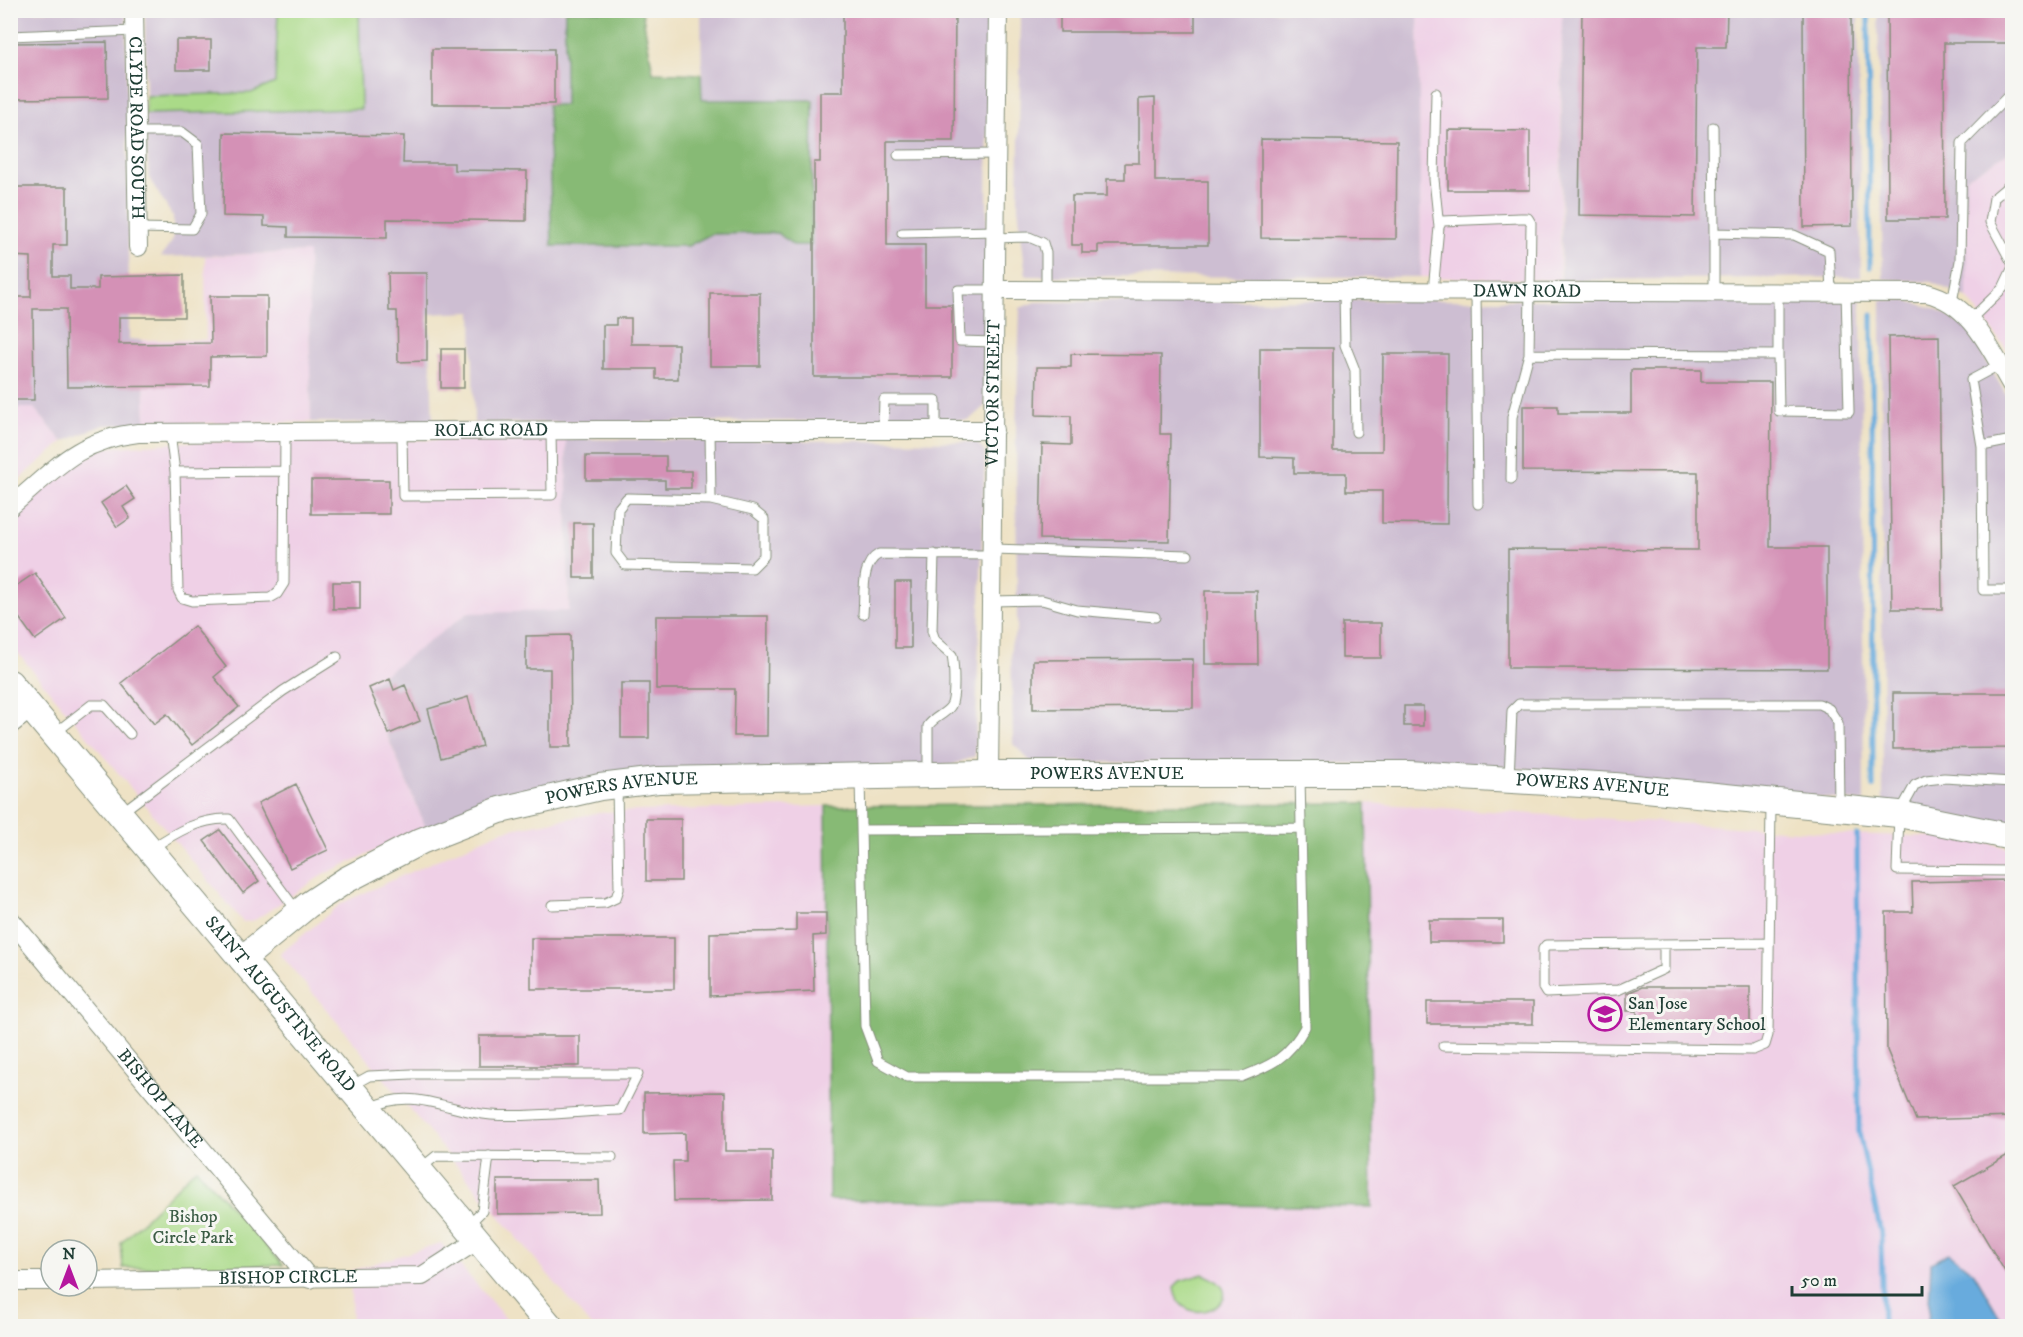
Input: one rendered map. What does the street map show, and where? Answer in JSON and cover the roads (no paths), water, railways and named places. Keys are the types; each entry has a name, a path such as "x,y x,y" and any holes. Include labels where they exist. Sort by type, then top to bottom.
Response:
{"street":[{"name":"CLYDE ROAD SOUTH","path":"134,10 138,247"},
{"name":"VICTOR STREET","path":"989,774 993,601 998,10"},
{"name":"DAWN ROAD","path":"996,290 1714,290 1927,293 1952,302 1971,319 2013,386"},
{"name":"ROLAC ROAD","path":"10,507 79,450 101,439 138,433 994,430"},
{"name":"SAINT AUGUSTINE ROAD","path":"10,682 550,1326"},
{"path":"10,725 32,708"},
{"name":"POWERS AVENUE","path":"242,959 298,913 376,864 468,821 510,807 617,785 703,778 989,774 1409,774 1509,778 1899,814 2013,837"},
{"name":"BISHOP LANE","path":"10,919 310,1279"},
{"name":"BISHOP CIRCLE","path":"99,1281 422,1276 472,1233"},
{"path":"10,1281 39,1281"}],"lane":[{"path":"10,36 135,31"},
{"path":"1952,302 1959,261 1962,143 2013,92"},
{"path":"1433,291 1438,227 1434,179 1436,93"},
{"path":"1713,127 1714,290"},
{"path":"136,132 182,132 198,144 201,214 192,229 137,228"},
{"path":"898,155 997,154"},
{"path":"2013,183 1994,198 1989,222 2013,263"},
{"path":"1438,227 1447,219 1528,218 1531,223 1529,354 1512,417 1511,479"},
{"path":"902,233 1029,237 1042,243 1046,253 1046,290"},
{"path":"1714,233 1794,235 1828,251 1839,291 1849,412 1779,411 1778,291"},
{"path":"1971,319 2003,288 2013,269"},
{"path":"995,342 960,341 958,290 996,290"},
{"path":"1344,291 1345,345 1355,370 1356,432"},
{"path":"1476,291 1478,504"},
{"path":"1529,354 1778,355"},
{"path":"1999,365 1971,380 1982,446 1983,590 2013,590"},
{"path":"883,430 884,400 936,400 936,430"},
{"path":"402,432 403,496 540,496 552,495 551,430"},
{"path":"710,430 711,500"},
{"path":"170,433 175,472 177,590 182,598 192,601 258,600 277,594 284,583 285,432"},
{"path":"1982,446 2013,440"},
{"path":"175,472 283,471"},
{"path":"627,498 711,500 753,510 764,519 764,556 752,568 625,565 616,553 618,509 627,498"},
{"path":"863,614 867,569 873,557 891,552 1188,555"},
{"path":"928,775 928,726 932,720 951,707 953,700 952,655 935,640 932,631 934,554"},
{"path":"993,601 1042,600 1077,610 1155,617"},
{"path":"120,813 283,690 338,657"},
{"path":"1509,778 1512,711 1520,704 1819,704 1829,709 1838,723 1839,809"},
{"path":"54,734 91,705 104,705 130,734"},
{"path":"860,776 865,1026 878,1060 907,1077 1240,1077 1266,1068 1293,1048 1305,1028 1300,774"},
{"path":"2013,782 1926,780 1915,785 1899,814 1897,870 2013,871"},
{"path":"552,905 605,903 616,898 619,889 617,785"},
{"path":"1443,1046 1753,1050 1765,1045 1768,1035 1771,802"},
{"path":"150,850 168,837 208,819 229,819 298,913"},
{"path":"861,830 1301,828"},
{"path":"1664,944 1664,969 1618,990 1546,993 1543,988 1543,949 1546,945 1769,943"},
{"path":"349,1087 369,1076 412,1074 638,1074 620,1110 490,1115 429,1101 388,1099 368,1110"},
{"path":"419,1170 436,1156 612,1157"},
{"path":"472,1233 482,1211 489,1156"}],"water":[{"path":"1949,1253 1974,1273 2005,1326 1928,1326 1931,1263"}],"waterway":[{"path":"1868,10 1870,267"},
{"path":"1872,315 1873,787"},
{"path":"1857,835 1859,1132 1881,1233 1883,1326"}],"place":[{"name":"San Jose Elementary School","path":"1605,1014"}],"park label":[{"name":"Bishop Circle Park","path":"193,1227"}]}
